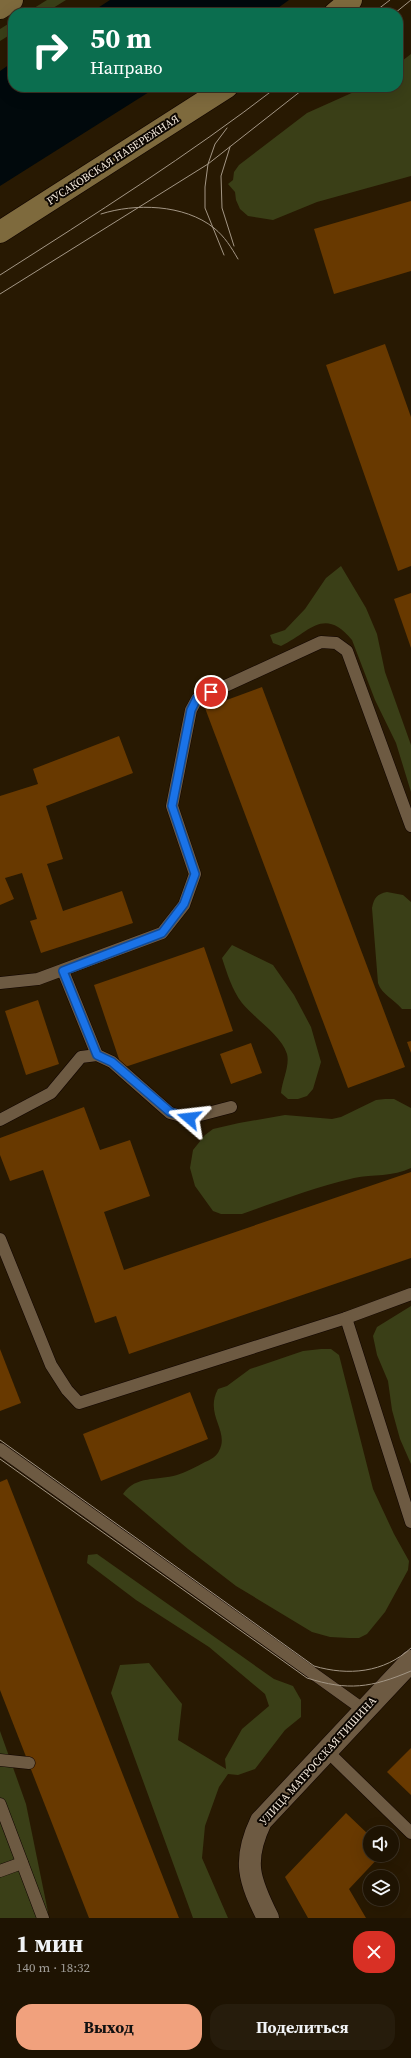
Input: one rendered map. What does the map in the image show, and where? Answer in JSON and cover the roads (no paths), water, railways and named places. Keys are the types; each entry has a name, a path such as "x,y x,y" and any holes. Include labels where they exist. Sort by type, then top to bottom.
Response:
{"main road":[{"path":"0,8 12,0"},
{"path":"341,8 351,0"},
{"name":"РУСАКОВСКАЯ НАБЕРЕЖНАЯ","path":"0,232 219,92"}],"street":[{"name":"УЛИЦА МАТРОССКАЯ ТИШИНА","path":"268,1918 250,1879 249,1856 254,1836 261,1821 411,1661"}],"lane":[{"path":"0,983 38,979 162,933 184,904 195,874 172,806 191,710 197,698 321,642 336,643 347,651 411,826"},
{"path":"63,971 97,1055"},
{"path":"0,1120 51,1093 81,1056 97,1055 112,1062 170,1112 189,1118 231,1107"},
{"path":"0,1239 51,1365 67,1390 79,1403 346,1318 411,1294"},
{"path":"346,1318 411,1522"},
{"path":"0,1449 364,1710"},
{"path":"327,1751 411,1833"},
{"path":"0,1760 28,1763"},
{"path":"0,1804 43,1918"},
{"path":"0,1871 22,1863"}],"tram line":[{"path":"380,8 390,0"},
{"path":"401,8 411,0"},
{"path":"0,275 175,161 270,92"},
{"path":"0,294 208,164 300,92"},
{"path":"224,255 205,208 205,187 208,164 215,144 227,128"},
{"path":"230,147 221,176 222,208 234,246"},
{"path":"101,214 114,210 144,207 174,210 188,214 202,220 218,231 228,242 238,259"},
{"path":"0,1440 314,1666 340,1671 365,1670 389,1663 411,1648"},
{"path":"0,1459 307,1678 335,1685 359,1686 384,1681 411,1671"}]}
